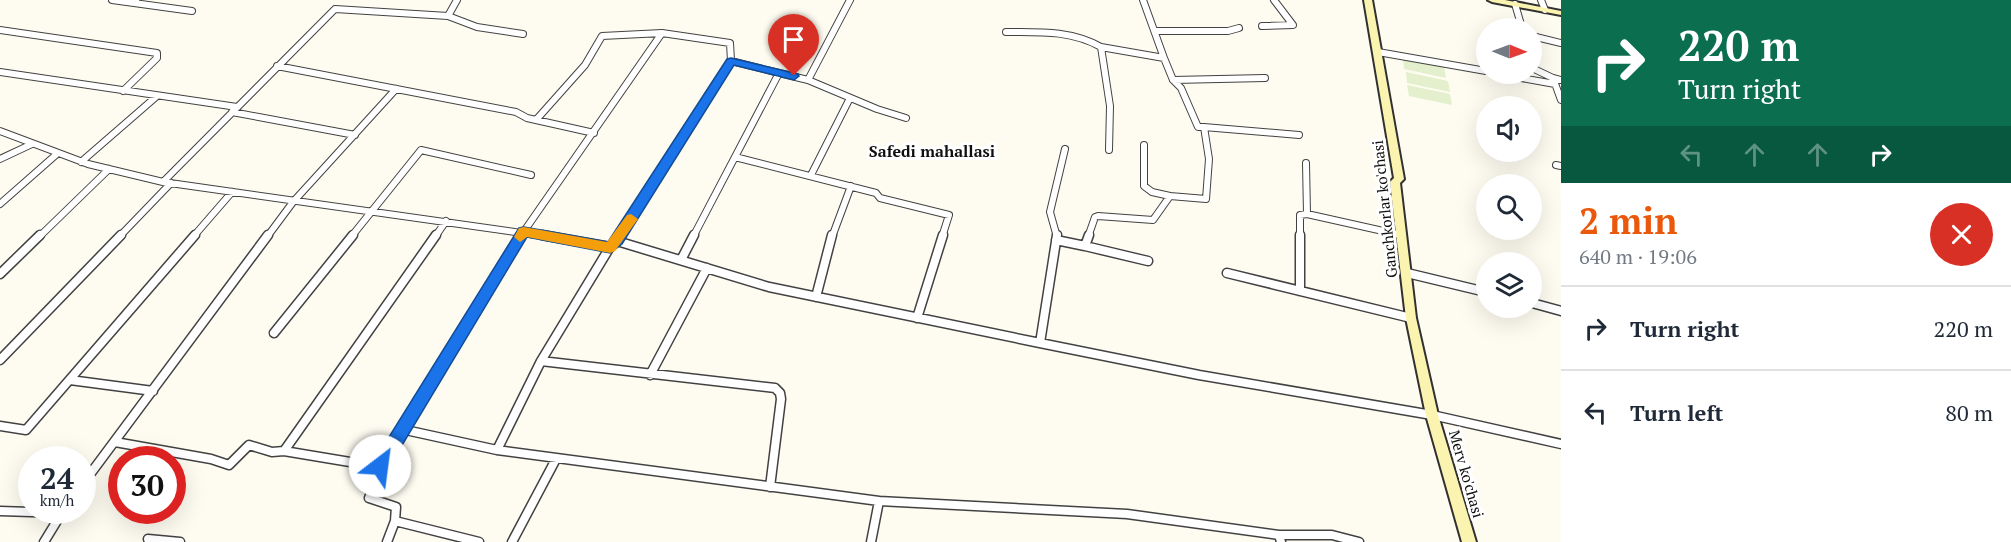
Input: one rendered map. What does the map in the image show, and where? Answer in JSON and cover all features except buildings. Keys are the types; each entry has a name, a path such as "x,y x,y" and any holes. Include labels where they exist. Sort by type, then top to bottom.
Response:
{"street":[{"path":"112,0 192,11"},
{"path":"448,16 457,0"},
{"path":"808,80 850,0"},
{"path":"1143,0 1173,80 1181,88 1198,127 1299,135"},
{"path":"1262,26 1293,25 1274,0"},
{"name":"Ganchkorlar ko'chasi","path":"1368,0 1399,179 1395,182 1411,318 1432,415"},
{"path":"1492,0 1561,13"},
{"path":"1541,0 1545,10"},
{"path":"1515,4 1519,18"},
{"path":"0,360 234,110 335,9 448,16 477,27 523,34"},
{"path":"1156,31 1228,31 1239,28"},
{"path":"0,30 157,53 157,58 123,91"},
{"path":"1006,32 1074,35 1092,41 1101,47 1164,58"},
{"path":"387,542 395,521 396,507 369,498 380,466 524,232 662,33"},
{"path":"497,450 541,362 610,248 617,241 731,61 730,43 662,33 602,36 585,65 536,120"},
{"path":"1542,38 1561,43"},
{"path":"1101,47 1110,106 1109,150"},
{"path":"1378,52 1476,69"},
{"path":"731,61 808,80 906,118"},
{"path":"277,66 516,112 536,120 594,133"},
{"path":"0,72 157,96 355,135"},
{"path":"681,260 779,73"},
{"path":"1542,73 1556,81 1561,100"},
{"path":"1173,80 1265,78"},
{"path":"96,467 293,202 396,89"},
{"path":"81,162 157,96"},
{"path":"812,175 850,98"},
{"path":"1144,145 1144,186 1152,192 1203,200 1207,198 1209,159 1204,127"},
{"path":"1,131 81,162 167,183 524,232 610,248"},
{"path":"0,159 32,144"},
{"path":"1040,343 1057,234 1050,212 1065,149"},
{"path":"274,333 421,150 531,175"},
{"path":"0,204 58,153"},
{"path":"735,157 812,175 876,193 880,198 949,215 917,318"},
{"path":"1306,163 1307,214"},
{"path":"0,274 109,169"},
{"path":"816,297 833,233 851,186"},
{"path":"0,426 26,430 232,192"},
{"path":"1085,246 1095,217 1153,220 1170,200 1170,196"},
{"path":"1300,291 1299,218 1303,213 1401,235"},
{"path":"284,451 446,221"},
{"path":"1056,240 1148,261"},
{"path":"617,241 816,297 1199,375 1432,415 1561,444"},
{"path":"650,375 707,268"},
{"path":"1227,273 1411,318"},
{"path":"1407,273 1476,290"},
{"path":"1542,305 1561,310"},
{"path":"541,362 775,388 780,393 781,399 770,487"},
{"path":"69,380 153,391"},
{"name":"Merv ko'chasi","path":"1432,415 1468,542"},
{"path":"401,429 497,450 556,459 879,501 1052,508 1127,514 1280,538 1332,535 1359,542"},
{"path":"115,442 211,459 229,465 249,445 272,452 284,451 380,466"},
{"path":"512,542 556,459"},
{"path":"872,542 879,501"},
{"path":"0,511 18,511"},
{"path":"395,521 479,542"},
{"path":"44,542 55,524"},
{"path":"148,539 180,542"}],"green space":[{"path":"1403,59 1444,67 1446,78 1404,69"},
{"path":"1406,72 1448,81 1450,92 1407,83"},
{"path":"1407,85 1450,94 1452,105 1409,96"}],"slow traffic":[{"path":"520,237 524,232 594,243 610,248 631,219"}],"district":[{"name":"Safedi mahallasi","path":"932,151"}],"route":[{"path":"380,466 407,418 524,232 594,243 610,248 617,241 731,61 794,76"}]}
